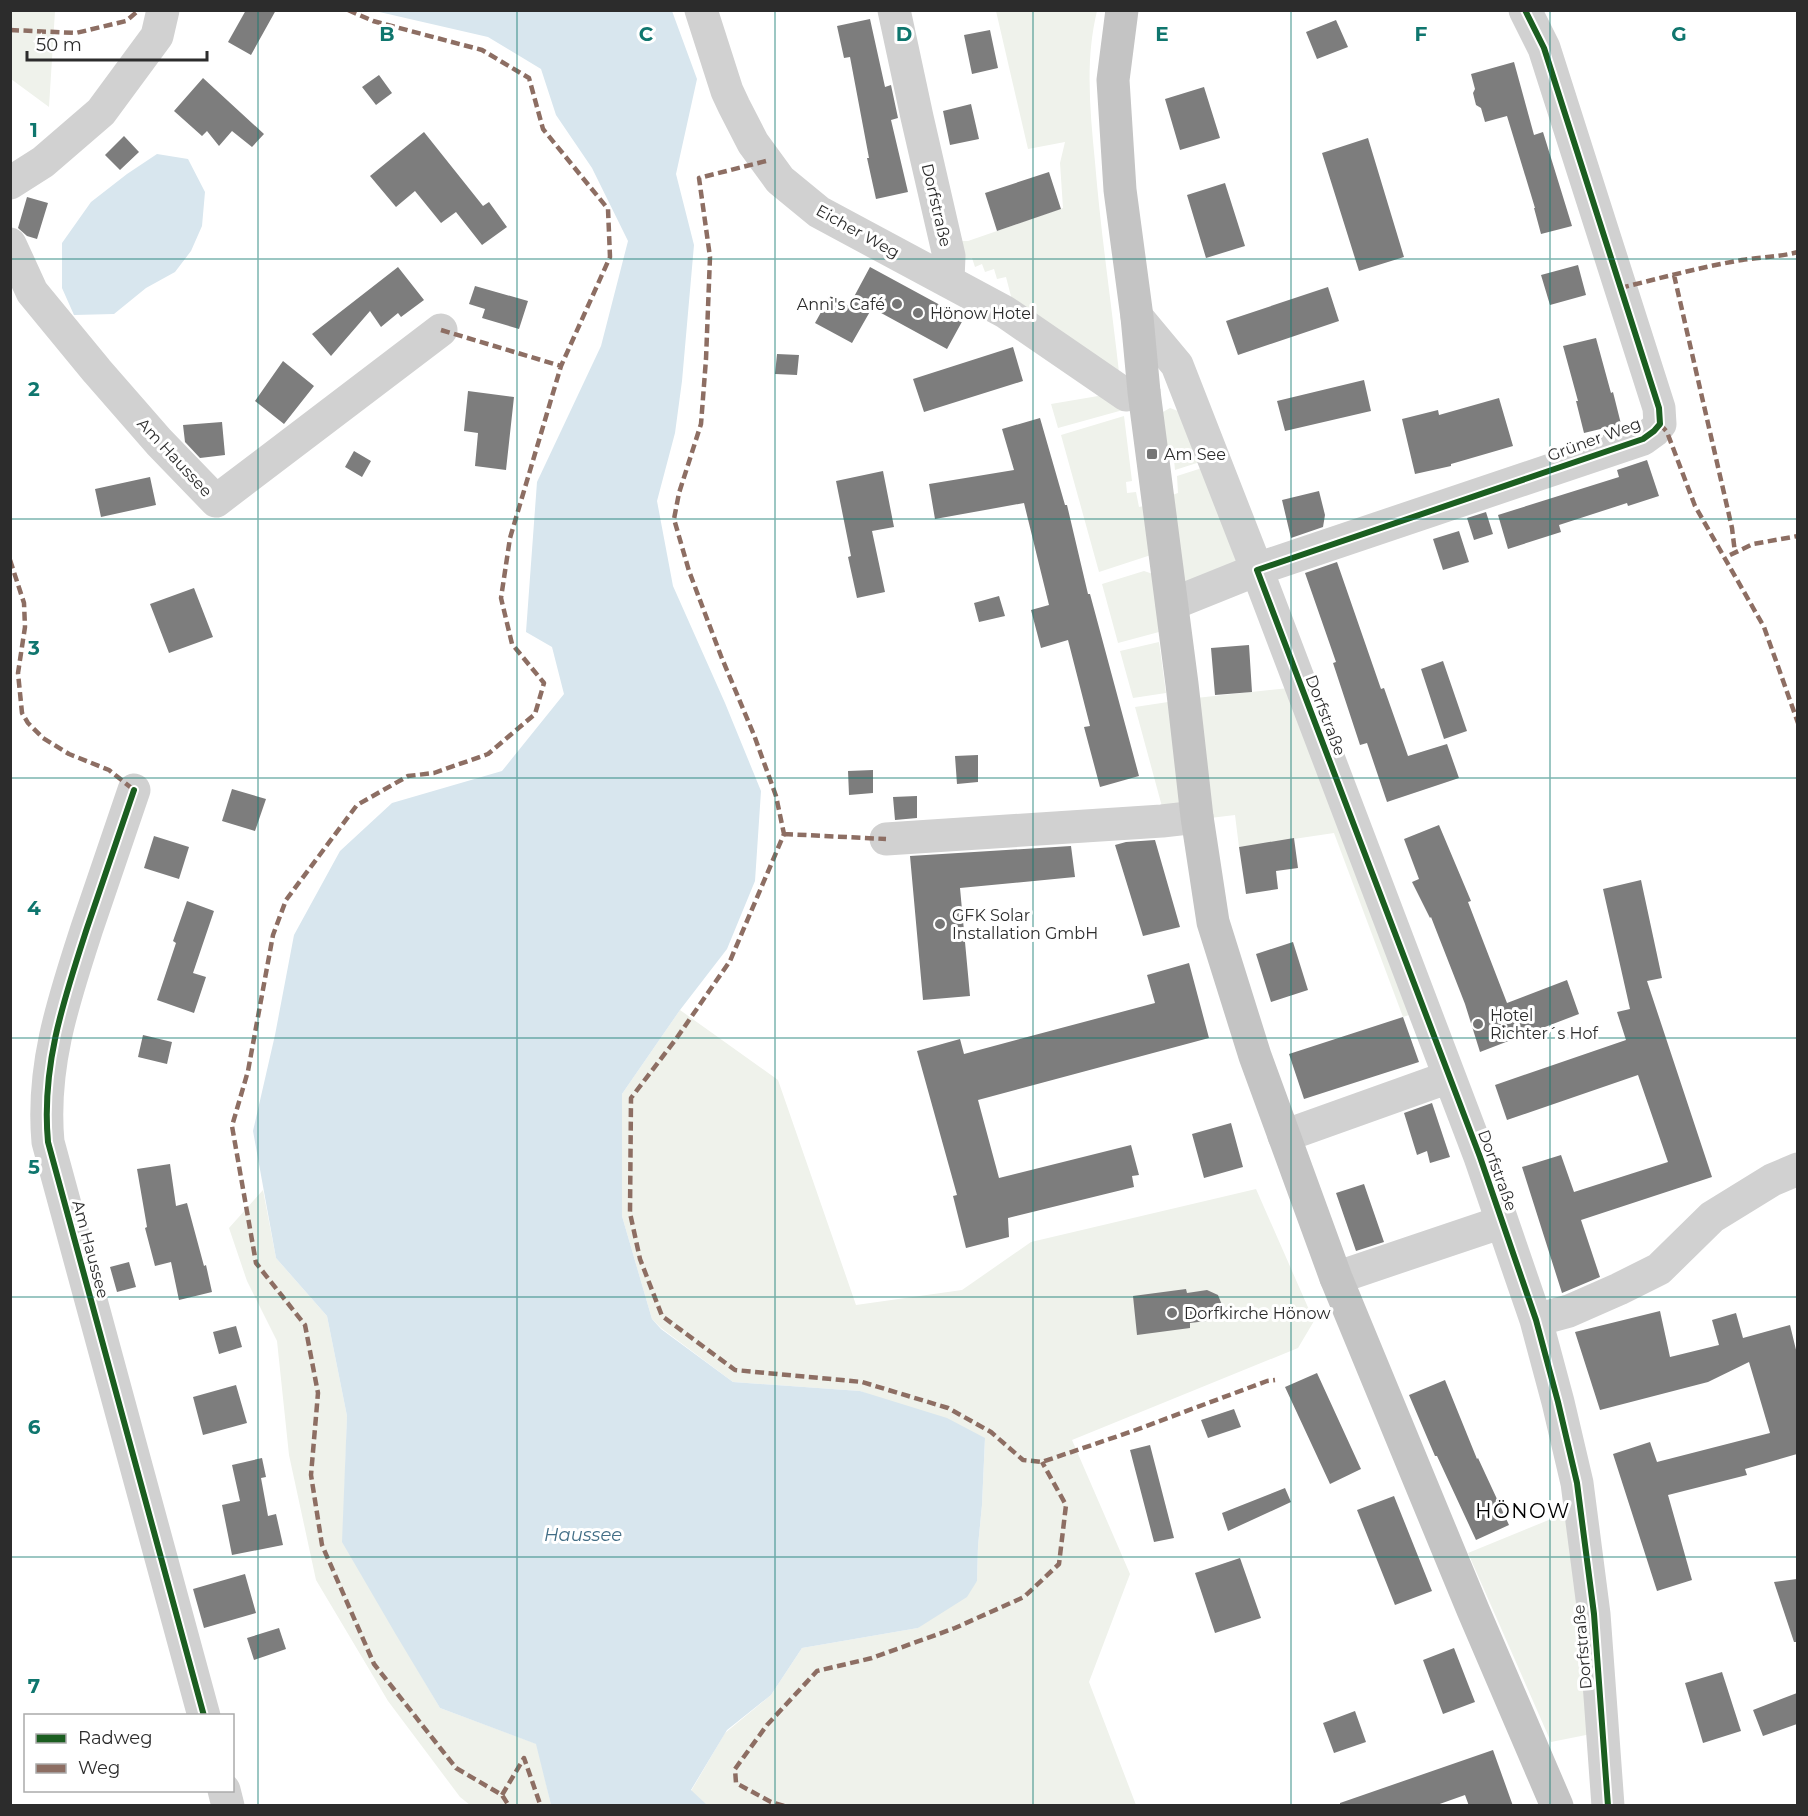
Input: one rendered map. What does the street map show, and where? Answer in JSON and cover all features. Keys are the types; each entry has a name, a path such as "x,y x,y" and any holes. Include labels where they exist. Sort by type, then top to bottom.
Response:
{"main road":[{"path":"1122,10 1113,80 1120,190 1197,817 1213,922 1255,1056 1336,1278 1473,1610 1557,1806"}],"street":[{"path":"10,183 43,162 101,112 158,36 163,10"},
{"name":"Eicher Weg","path":"701,10 730,98 753,142 780,180 819,212 948,280"},
{"name":"Dorfstraße","path":"894,10 949,256 948,280"},
{"name":"Grüner Weg","path":"1257,570 1642,439 1660,424 1659,408 1544,48 1525,10"},
{"name":"Am Haussee","path":"10,244 32,292 159,442 216,501 441,330"},
{"path":"948,280 1005,312 1126,395 1144,392"},
{"name":"Dorfstraße","path":"1137,317 1177,364 1449,1077 1536,1320 1577,1483 1594,1614 1608,1806"},
{"path":"1172,604 1257,570"},
{"name":"Am Haussee","path":"134,790 59,1017 47,1085 46,1120 48,1142 203,1714"},
{"path":"886,839 1162,822 1197,817"},
{"path":"1284,1136 1449,1077"},
{"path":"1536,1320 1569,1311 1659,1269 1712,1217 1772,1180 1797,1169"},
{"name":"Dorfstraße","path":"1336,1278 1502,1222"}],"shaded area":[{"path":"11,10 55,11 49,107 11,79"},
{"path":"996,11 1097,11 1091,48 1090,105 1100,217 1120,381 1013,304 1006,277 997,279 994,269 985,272 982,264 975,267 972,258 962,260 957,241 968,241 1063,208 1060,163 1065,142 1028,149"},
{"path":"1104,395 1123,410 1058,428 1051,404"},
{"path":"1170,408 1178,411 1200,462 1175,470 1173,450 1167,450 1163,412"},
{"path":"1124,416 1132,481 1126,482 1127,493 1136,492 1139,507 1144,506 1151,555 1099,572 1061,435"},
{"path":"1202,468 1241,569 1184,590 1172,495 1178,493 1177,476"},
{"path":"1144,571 1153,574 1159,632 1118,643 1102,584"},
{"path":"1159,642 1166,693 1133,698 1120,651"},
{"path":"1289,688 1415,1013 1403,1017 1334,833 1239,847 1235,815 1210,818 1196,698"},
{"path":"1168,702 1182,811 1164,814 1135,707"},
{"path":"680,1010 778,1080 856,1305 962,1290 1031,1242 1256,1189 1314,1321 1298,1348 1072,1440 1130,1574 1089,1682 1136,1805 707,1806 691,1791 725,1733 771,1695 802,1648 918,1628 977,1581 985,1439 860,1391 733,1382 652,1319 622,1216 622,1094"},
{"path":"263,1190 276,1258 327,1316 347,1416 343,1542 440,1708 537,1744 551,1805 470,1805 460,1797 388,1701 316,1580 289,1455 277,1341 247,1281 229,1228"},
{"path":"1573,1510 1591,1734 1551,1742 1468,1553"}],"water":[{"name":"Haussee","path":"375,11 672,11 697,79 676,174 694,245 675,433 657,501 673,586 761,791 755,881 727,949 680,1010 622,1094 622,1216 652,1319 661,1329 733,1382 860,1391 947,1418 985,1438 977,1581 967,1597 918,1628 802,1648 771,1695 727,1730 691,1790 707,1805 551,1805 536,1744 440,1708 342,1542 347,1416 327,1316 276,1258 253,1131 275,1035 294,935 340,851 392,803 502,771 564,694 552,647 526,632 537,482 601,346 628,241 592,168 556,115 541,69 488,37"},
{"path":"157,154 188,159 205,192 202,226 191,251 175,272 146,288 114,314 74,315 62,288 62,243 91,202"}],"building":[{"path":"246,10 276,10 251,55 228,42"},
{"path":"870,19 885,87 891,85 898,118 891,120 908,192 876,199 850,57 844,58 837,26"},
{"path":"1336,20 1348,47 1317,59 1306,32"},
{"path":"990,30 998,68 972,74 964,35"},
{"path":"1514,62 1534,135 1543,132 1572,226 1541,234 1507,116 1485,122 1481,108 1476,105 1473,93 1475,89 1471,74"},
{"path":"379,75 392,93 376,105 362,87"},
{"path":"203,78 264,134 252,147 232,131 219,146 207,131 202,136 174,111"},
{"path":"1204,87 1220,138 1180,150 1165,99"},
{"path":"971,104 979,139 950,145 943,111"},
{"path":"424,132 483,206 489,202 507,227 482,245 456,212 441,223 415,191 396,207 370,176"},
{"path":"124,136 139,152 120,170 105,155"},
{"path":"1368,138 1404,257 1359,271 1322,153"},
{"path":"1049,172 1061,209 997,231 985,193"},
{"path":"1225,183 1245,246 1206,258 1187,195"},
{"path":"27,197 48,203 37,239 27,236 18,228"},
{"path":"1578,265 1586,295 1550,305 1541,275"},
{"path":"398,267 424,300 401,317 398,313 381,327 370,311 331,356 312,334"},
{"path":"870,267 964,318 947,349 872,308 852,343 815,323 830,296 849,306"},
{"path":"475,286 528,301 519,329 482,318 485,309 469,304"},
{"path":"1328,287 1339,321 1238,355 1226,321"},
{"path":"1596,338 1621,424 1584,433 1563,346"},
{"path":"1013,347 1023,381 924,412 913,379"},
{"path":"777,354 799,355 797,375 775,374"},
{"path":"283,361 314,386 284,424 255,401"},
{"path":"1364,380 1371,411 1285,431 1277,401"},
{"path":"468,391 514,397 506,470 475,466 478,433 464,431"},
{"path":"1499,398 1513,446 1451,464 1451,466 1415,474 1402,419 1438,410 1439,415"},
{"path":"1040,418 1065,505 1067,505 1088,594 1090,594 1139,776 1100,787 1084,727 1090,726 1068,640 1041,648 1031,610 1049,605 1024,503 935,519 929,484 1014,470 1002,429"},
{"path":"222,422 225,455 200,458 185,442 183,425"},
{"path":"354,451 371,461 362,477 345,467"},
{"path":"1647,460 1659,496 1628,506 1627,503 1559,525 1561,532 1508,549 1498,515 1619,477 1617,470"},
{"path":"883,471 894,527 872,531 885,592 857,598 836,481"},
{"path":"150,477 156,505 101,517 95,489"},
{"path":"1319,491 1325,515 1323,527 1291,538 1282,500"},
{"path":"1486,512 1493,534 1474,540 1467,518"},
{"path":"1459,531 1469,562 1443,570 1433,539"},
{"path":"1337,562 1381,689 1384,688 1408,756 1447,744 1459,778 1387,802 1367,743 1360,745 1333,663 1336,662 1305,573"},
{"path":"194,588 213,637 169,653 150,604"},
{"path":"999,596 1005,616 979,622 974,603"},
{"path":"1249,645 1252,692 1215,695 1211,648"},
{"path":"1443,661 1467,731 1444,739 1421,669"},
{"path":"978,755 978,782 957,784 955,756"},
{"path":"873,770 873,793 849,795 848,771"},
{"path":"232,789 266,799 255,831 222,821"},
{"path":"917,796 917,818 895,820 893,797"},
{"path":"1439,825 1471,901 1468,902 1507,1003 1567,980 1579,1014 1480,1052 1465,1004 1431,917 1412,882 1419,879 1404,839"},
{"path":"154,836 189,847 179,879 144,868"},
{"path":"1294,838 1298,868 1276,871 1278,889 1246,894 1239,847"},
{"path":"1155,840 1180,927 1143,936 1115,845"},
{"name":"GFK Solar Installation GmbH","path":"1071,846 1075,877 960,888 970,996 923,1000 910,856"},
{"path":"1641,880 1662,978 1647,981 1712,1177 1581,1220 1600,1277 1562,1293 1522,1167 1561,1155 1574,1192 1668,1162 1638,1075 1507,1120 1495,1085 1626,1040 1617,1012 1630,1009 1603,889"},
{"path":"187,901 214,911 193,973 206,977 194,1013 157,1000"},
{"path":"1293,942 1308,990 1271,1002 1256,954"},
{"path":"1189,963 1209,1038 978,1100 999,1178 1131,1145 1139,1175 1132,1176 1134,1187 1008,1218 1009,1237 966,1248 953,1196 957,1195 917,1051 960,1039 964,1054 1155,1003 1147,975"},
{"path":"1403,1017 1419,1062 1304,1099 1289,1054"},
{"path":"143,1035 172,1042 167,1064 138,1057"},
{"path":"1432,1103 1450,1157 1430,1163 1427,1151 1417,1155 1404,1113"},
{"path":"1231,1123 1243,1167 1204,1178 1192,1134"},
{"path":"170,1164 176,1206 187,1203 212,1292 179,1300 171,1262 155,1266 145,1228 147,1227 137,1169"},
{"path":"1364,1184 1384,1242 1356,1251 1336,1193"},
{"path":"129,1262 136,1287 117,1292 110,1267"},
{"name":"Dorfkirche Hönow","path":"1186,1289 1187,1293 1207,1290 1218,1295 1222,1305 1215,1320 1190,1323 1190,1328 1137,1335 1133,1296"},
{"path":"1660,1311 1670,1357 1719,1345 1712,1320 1736,1313 1743,1338 1790,1325 1797,1354 1797,1454 1745,1469 1747,1475 1668,1495 1692,1580 1657,1591 1613,1454 1650,1442 1657,1462 1770,1433 1749,1362 1708,1382 1600,1410 1575,1332"},
{"path":"236,1326 242,1347 219,1354 213,1332"},
{"path":"1317,1373 1361,1469 1330,1484 1285,1387"},
{"path":"1445,1380 1477,1459 1509,1525 1476,1540 1435,1456 1409,1395"},
{"path":"236,1385 247,1423 203,1435 193,1397"},
{"path":"1234,1409 1241,1427 1208,1438 1201,1420"},
{"path":"1150,1445 1174,1538 1154,1542 1130,1450"},
{"path":"262,1458 266,1477 261,1478 268,1516 276,1514 283,1545 232,1555 222,1505 240,1501 232,1465"},
{"path":"1285,1488 1291,1502 1228,1531 1222,1513"},
{"path":"1394,1496 1432,1591 1395,1605 1357,1510"},
{"path":"1240,1558 1261,1618 1215,1633 1195,1573"},
{"path":"245,1574 256,1613 204,1628 193,1589"},
{"path":"1797,1579 1797,1642 1794,1642 1774,1582"},
{"path":"279,1628 286,1649 254,1660 247,1638"},
{"path":"1454,1648 1475,1702 1443,1714 1423,1660"},
{"path":"1722,1672 1741,1731 1703,1743 1685,1683"},
{"path":"1797,1693 1797,1724 1763,1736 1753,1710"},
{"path":"1355,1711 1366,1742 1334,1753 1323,1723"},
{"path":"1493,1750 1513,1806 1469,1806 1465,1795 1434,1806 1340,1806 1340,1803"}],"marked path":[{"path":"10,30 76,33 126,21 139,10"},
{"path":"348,10 373,21 482,50 529,78 543,129 608,209 610,257 561,366 510,538 501,598 512,644 544,683 535,714 488,754 434,773 408,776 357,805 286,900 273,935 248,1071 232,1126 256,1263 305,1325 318,1393 311,1475 322,1545 374,1664 456,1768 502,1795 509,1806"},
{"path":"766,161 699,178 710,257 706,359 701,424 679,493 674,519 689,571 776,796 784,834 730,961 676,1039 631,1098 630,1213 640,1259 662,1316 735,1370 862,1382 948,1408 991,1432 1023,1460 1042,1462 1275,1380"},
{"path":"1620,288 1727,263 1798,252"},
{"path":"1674,275 1732,528 1735,553"},
{"path":"441,330 561,366"},
{"path":"1660,424 1667,432 1695,506 1764,627 1798,723"},
{"path":"1730,555 1753,544 1798,536"},
{"path":"10,560 24,603 25,627 18,673 22,713 28,723 43,738 69,754 109,770 134,790"},
{"path":"784,834 886,839"},
{"path":"784,1806 771,1802 736,1783 735,1769 767,1725 817,1671 872,1658 955,1628 1024,1597 1059,1564 1066,1505 1042,1462"},
{"path":"502,1795 524,1758 539,1806"}],"cycle path":[{"path":"1525,10 1544,48 1659,408 1660,424 1643,439 1257,570 1480,1157 1536,1320 1577,1483 1594,1614 1608,1806"},
{"path":"134,790 78,954 56,1033 48,1086 48,1142 203,1714"}],"place":[{"name":"Anni's Café","path":"897,304"},
{"name":"Hönow Hotel","path":"918,313"},
{"name":"Am See","path":"1152,454"},
{"name":"GFK Solar Installation GmbH","path":"940,924"},
{"name":"Hotel Richter´s Hof","path":"1478,1024"},
{"name":"Dorfkirche Hönow","path":"1172,1313"}],"district":[{"name":"HÖNOW","path":"1523,1511"}]}
